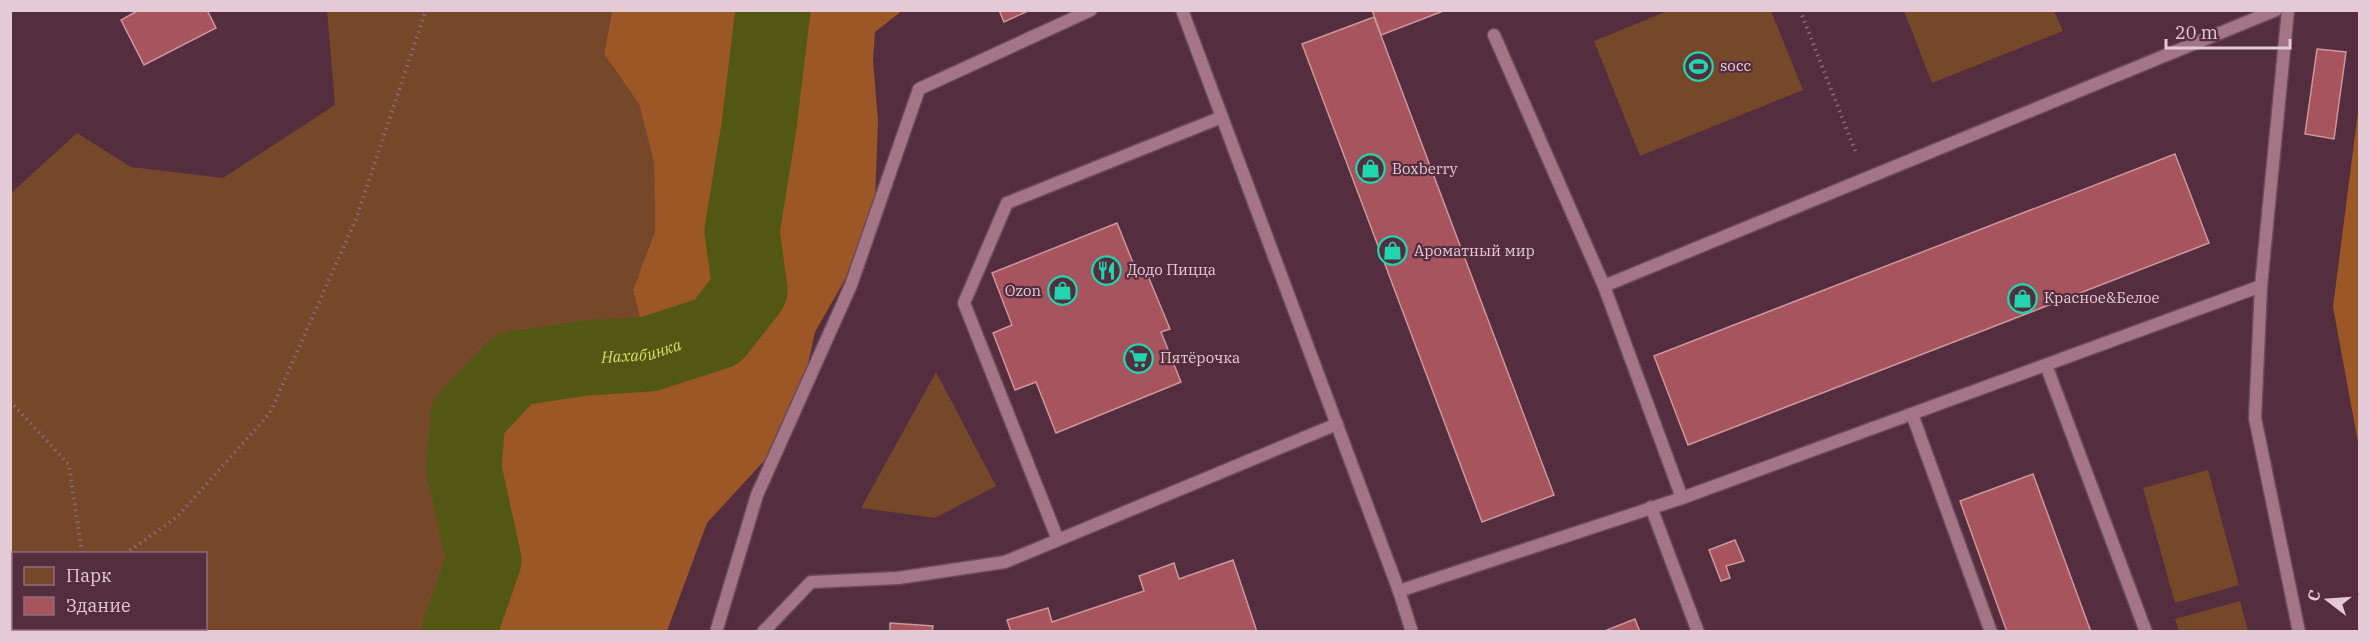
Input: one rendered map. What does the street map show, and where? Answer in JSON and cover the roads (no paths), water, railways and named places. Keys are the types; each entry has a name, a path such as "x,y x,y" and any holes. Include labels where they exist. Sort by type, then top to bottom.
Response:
{"lane":[{"path":"716,632 757,495 851,285 919,89 1091,10"},
{"path":"1182,10 1399,591 1412,632"},
{"path":"1604,286 2277,10"},
{"path":"2289,10 2261,286 2255,418 2299,632"},
{"path":"1494,35 1604,286 1682,498"},
{"path":"1058,540 964,303 1007,203 1222,117"},
{"path":"1399,591 1682,498 2261,286"},
{"path":"2046,365 2146,632"},
{"path":"1912,414 1991,632"},
{"path":"763,632 811,582 898,578 1005,562 1337,424"},
{"path":"1651,507 1698,632"}],"waterway":[{"name":"Нахабинка","path":"459,632 484,560 464,469 468,417 513,369 586,358 649,354 717,332 750,290 742,231 759,126 773,10"}],"place":[{"name":"socc","path":"1699,66"},
{"name":"Boxberry","path":"1371,169"},
{"name":"Ароматный мир","path":"1393,251"},
{"name":"Додо Пицца","path":"1106,270"},
{"name":"Ozon","path":"1062,291"},
{"name":"Красное&Белое","path":"2023,298"},
{"name":"Пятёрочка","path":"1139,358"}]}
